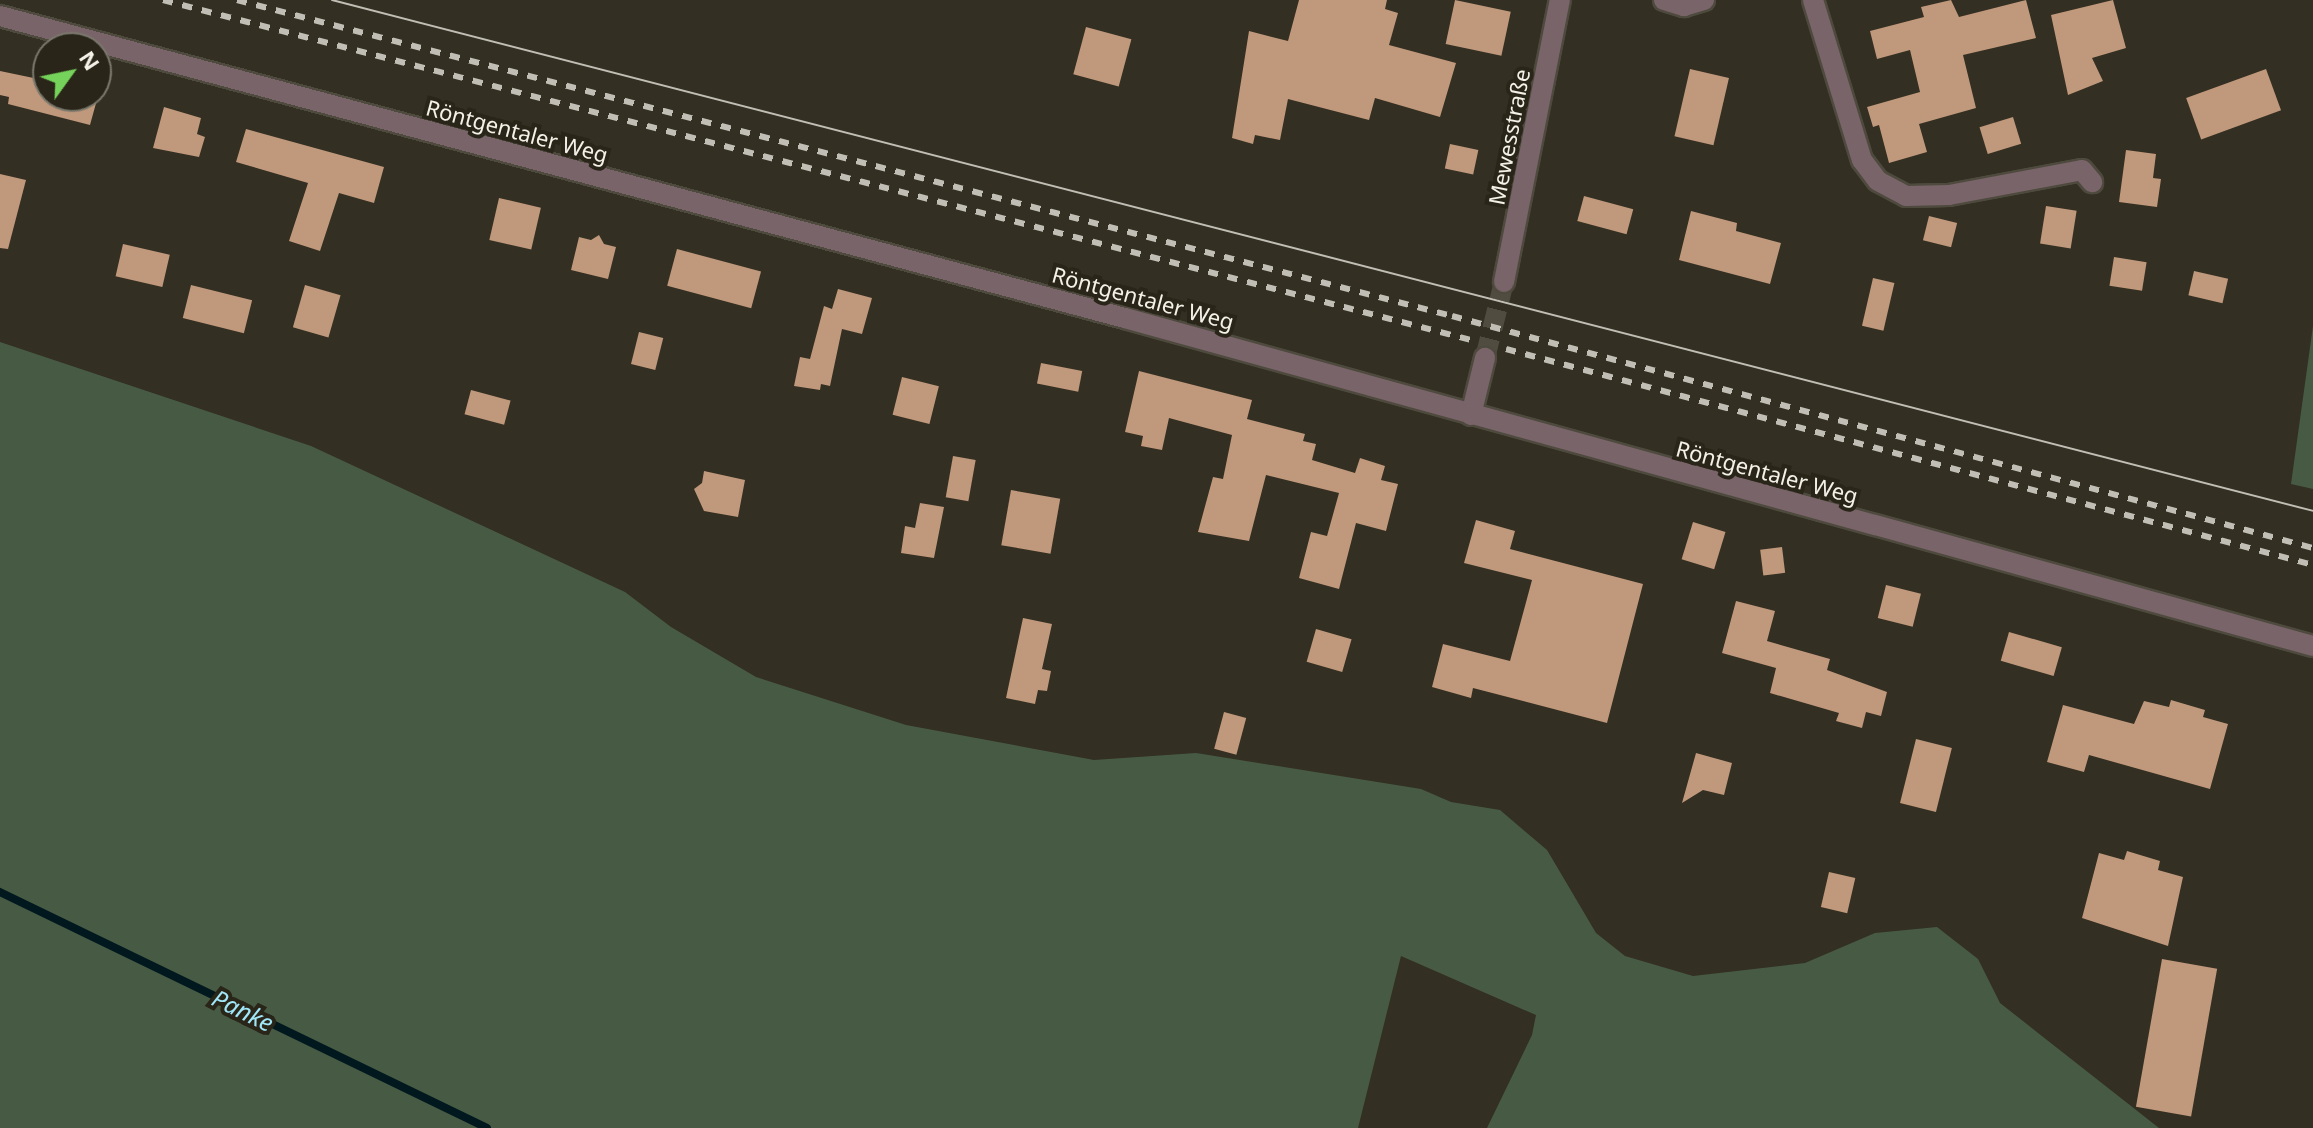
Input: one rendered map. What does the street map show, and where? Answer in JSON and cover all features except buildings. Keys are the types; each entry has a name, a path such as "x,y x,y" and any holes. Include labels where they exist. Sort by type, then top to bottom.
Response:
{"street":[{"name":"Mewesstraße","path":"1504,282 1560,0"},
{"path":"1664,0 1684,6 1704,0"},
{"path":"1813,0 1862,160 1878,181 1906,196 1949,195 2082,170 2092,182"},
{"name":"Röntgentaler Weg","path":"0,16 2313,646"},
{"path":"1471,415 1485,358"}],"green space":[{"path":"2313,326 2313,489 2291,484"},
{"path":"0,342 311,446 625,592 671,627 756,677 906,725 1094,760 1196,753 1421,789 1451,802 1500,810 1547,850 1596,933 1625,956 1693,976 1805,963 1875,933 1937,927 1978,959 2000,1003 2159,1128 1487,1128 1532,1035 1536,1015 1401,956 1358,1128 0,1128"}],"waterway":[{"name":"Panke","path":"0,892 487,1128"}],"tunnel":[{"path":"1485,358 1504,282"}],"tram line":[{"path":"332,0 2313,511"}],"railway":[{"path":"163,0 1471,340"},
{"path":"237,0 1452,316 2313,548"},
{"path":"1506,349 2313,565"}]}
